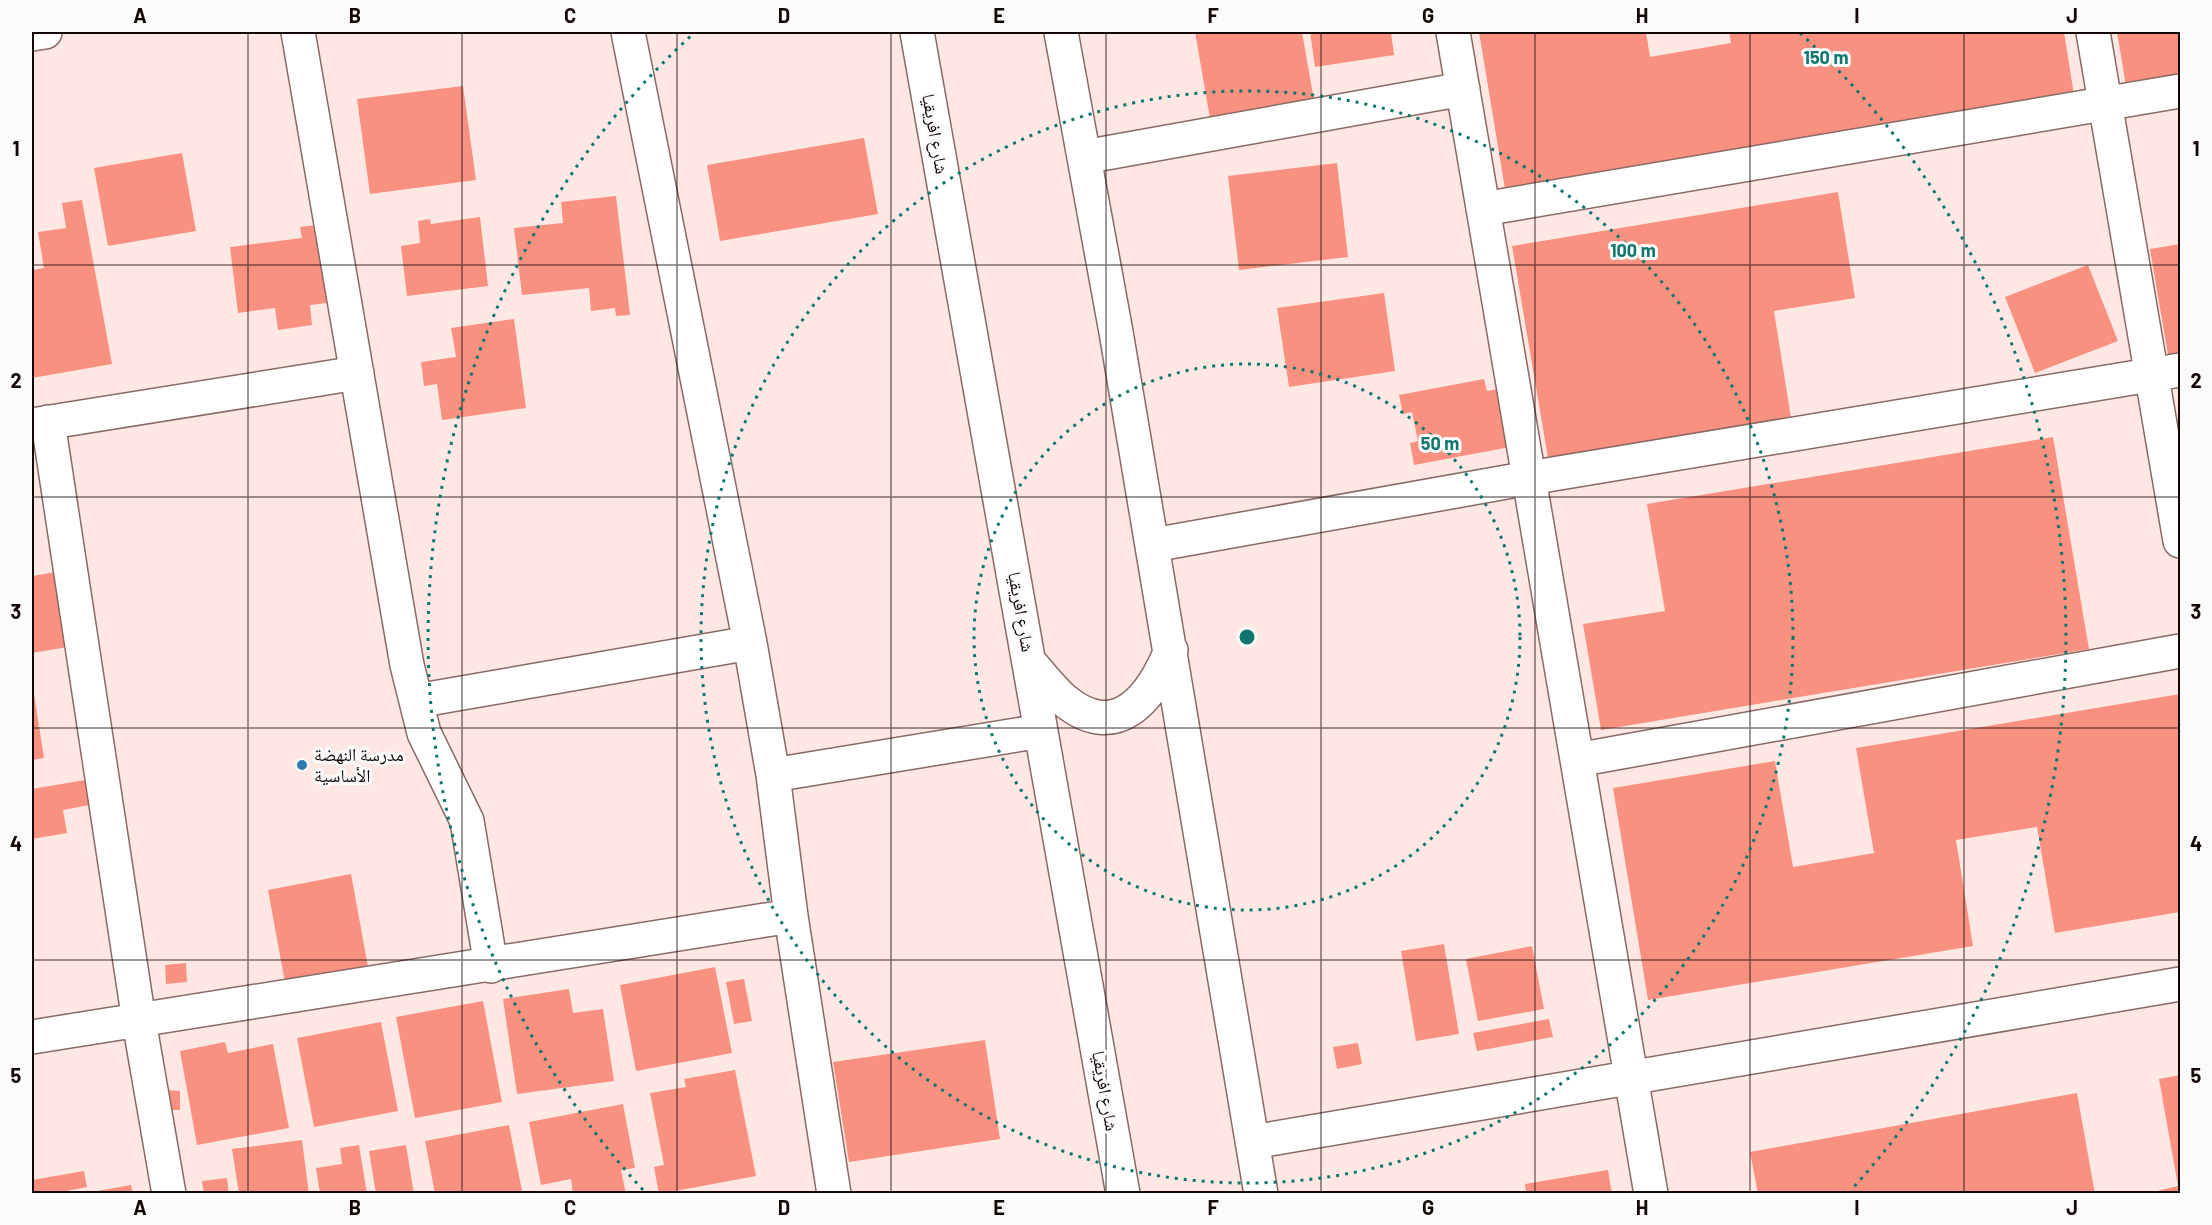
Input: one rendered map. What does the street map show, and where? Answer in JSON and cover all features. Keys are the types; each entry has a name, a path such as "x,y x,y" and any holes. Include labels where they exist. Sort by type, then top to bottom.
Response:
{"street":[{"path":"32,34 45,32"},
{"path":"298,32 407,665 424,733 467,821 491,966"},
{"path":"628,32 750,643 773,775 791,916 832,1193"},
{"name":"شارع افريقيا","path":"917,32 1124,1194"},
{"path":"1061,32 1153,545 1261,1194"},
{"path":"1453,32 1651,1194"},
{"path":"2093,32 2105,103 2166,373 2181,541"},
{"path":"1084,157 1463,88"},
{"path":"1483,209 2181,91"},
{"path":"169,1194 40,423 357,373"},
{"path":"1153,545 1529,478 2166,373"},
{"path":"416,701 750,643"},
{"path":"1030,663 1063,699 1075,708 1101,717 1118,716 1142,702 1159,679 1171,650"},
{"path":"1577,760 2181,651"},
{"path":"773,775 1041,731"},
{"path":"32,1037 491,966 791,916"},
{"path":"1254,1142 2181,984"}],"building":[{"path":"1195,32 1302,32 1315,106 1211,124"},
{"path":"1310,32 1391,32 1394,55 1315,67"},
{"path":"1479,32 1646,32 1650,57 1731,43 1729,32 2064,32 2074,95 1505,189"},
{"path":"2117,32 2180,32 2180,77 2126,86"},
{"path":"463,86 476,180 370,194 357,99"},
{"path":"864,138 878,214 720,241 707,165"},
{"path":"182,153 196,231 108,246 94,168"},
{"path":"1337,163 1348,257 1239,270 1228,176"},
{"path":"1838,192 1855,298 1774,311 1791,418 1548,458 1512,246"},
{"path":"616,196 630,315 616,316 615,308 591,311 589,288 522,295 514,228 563,223 561,202"},
{"path":"82,200 112,364 32,378 32,270 44,268 38,232 66,228 62,203"},
{"path":"480,217 488,286 407,296 401,246 420,243 418,221 430,219 431,224"},
{"path":"317,225 327,303 310,305 312,325 278,330 275,308 238,313 230,247 302,238 300,227"},
{"path":"2180,244 2180,353 2168,355 2150,249"},
{"path":"2088,265 2118,341 2035,373 2005,297"},
{"path":"1384,293 1395,371 1289,387 1277,308"},
{"path":"514,319 526,408 442,420 437,384 424,386 421,362 456,357 451,328"},
{"path":"1484,379 1487,391 1510,387 1521,445 1414,465 1410,443 1418,441 1412,412 1403,414 1399,395"},
{"path":"2053,437 2089,649 1601,730 1583,624 1665,611 1647,504"},
{"path":"62,571 74,646 32,653 32,576"},
{"path":"32,688 44,758 32,760"},
{"path":"2180,694 2180,912 2055,933 2037,827 1956,840 1973,946 1648,1000 1613,788 1775,761 1793,867 1874,853 1856,748"},
{"path":"91,779 95,804 63,810 67,833 32,839 32,789"},
{"path":"351,874 369,972 286,988 268,890"},
{"path":"1444,944 1459,1034 1416,1041 1401,951"},
{"path":"1532,946 1544,1009 1478,1021 1466,959"},
{"path":"186,963 187,982 166,984 165,965"},
{"path":"715,967 732,1053 636,1071 620,985"},
{"path":"744,979 752,1021 734,1024 726,982"},
{"path":"569,989 573,1013 603,1009 614,1081 517,1094 503,999"},
{"path":"483,1001 502,1102 415,1118 396,1017"},
{"path":"1549,1019 1553,1037 1477,1051 1473,1033"},
{"path":"381,1022 398,1111 314,1127 297,1038"},
{"path":"985,1040 1000,1139 849,1162 833,1062"},
{"path":"225,1042 228,1053 273,1044 289,1128 197,1145 180,1051"},
{"path":"1358,1043 1362,1064 1337,1069 1333,1047"},
{"path":"735,1070 756,1176 659,1194 654,1167 664,1165 650,1093 686,1087 684,1079"},
{"path":"2180,1075 2180,1194 2144,1194 2178,1186 2159,1079"},
{"path":"166,1090 180,1091 180,1110 164,1110"},
{"path":"2077,1093 2095,1194 1758,1194 1750,1152"},
{"path":"623,1104 635,1168 621,1170 626,1194 573,1194 571,1179 541,1185 529,1122"},
{"path":"509,1125 522,1191 435,1194 425,1141"},
{"path":"302,1140 309,1194 239,1194 232,1149"},
{"path":"359,1145 367,1194 320,1194 316,1168 342,1164 340,1148"},
{"path":"406,1145 414,1194 376,1194 369,1151"},
{"path":"1608,1170 1612,1194 1526,1194 1525,1184"},
{"path":"84,1171 87,1187 52,1194 32,1194 32,1180"},
{"path":"227,1178 229,1194 204,1194 202,1181"},
{"path":"131,1185 133,1194 92,1194 92,1192"}],"place":[{"name":"مدرسة النهضة الأساسية","path":"302,765"}]}
